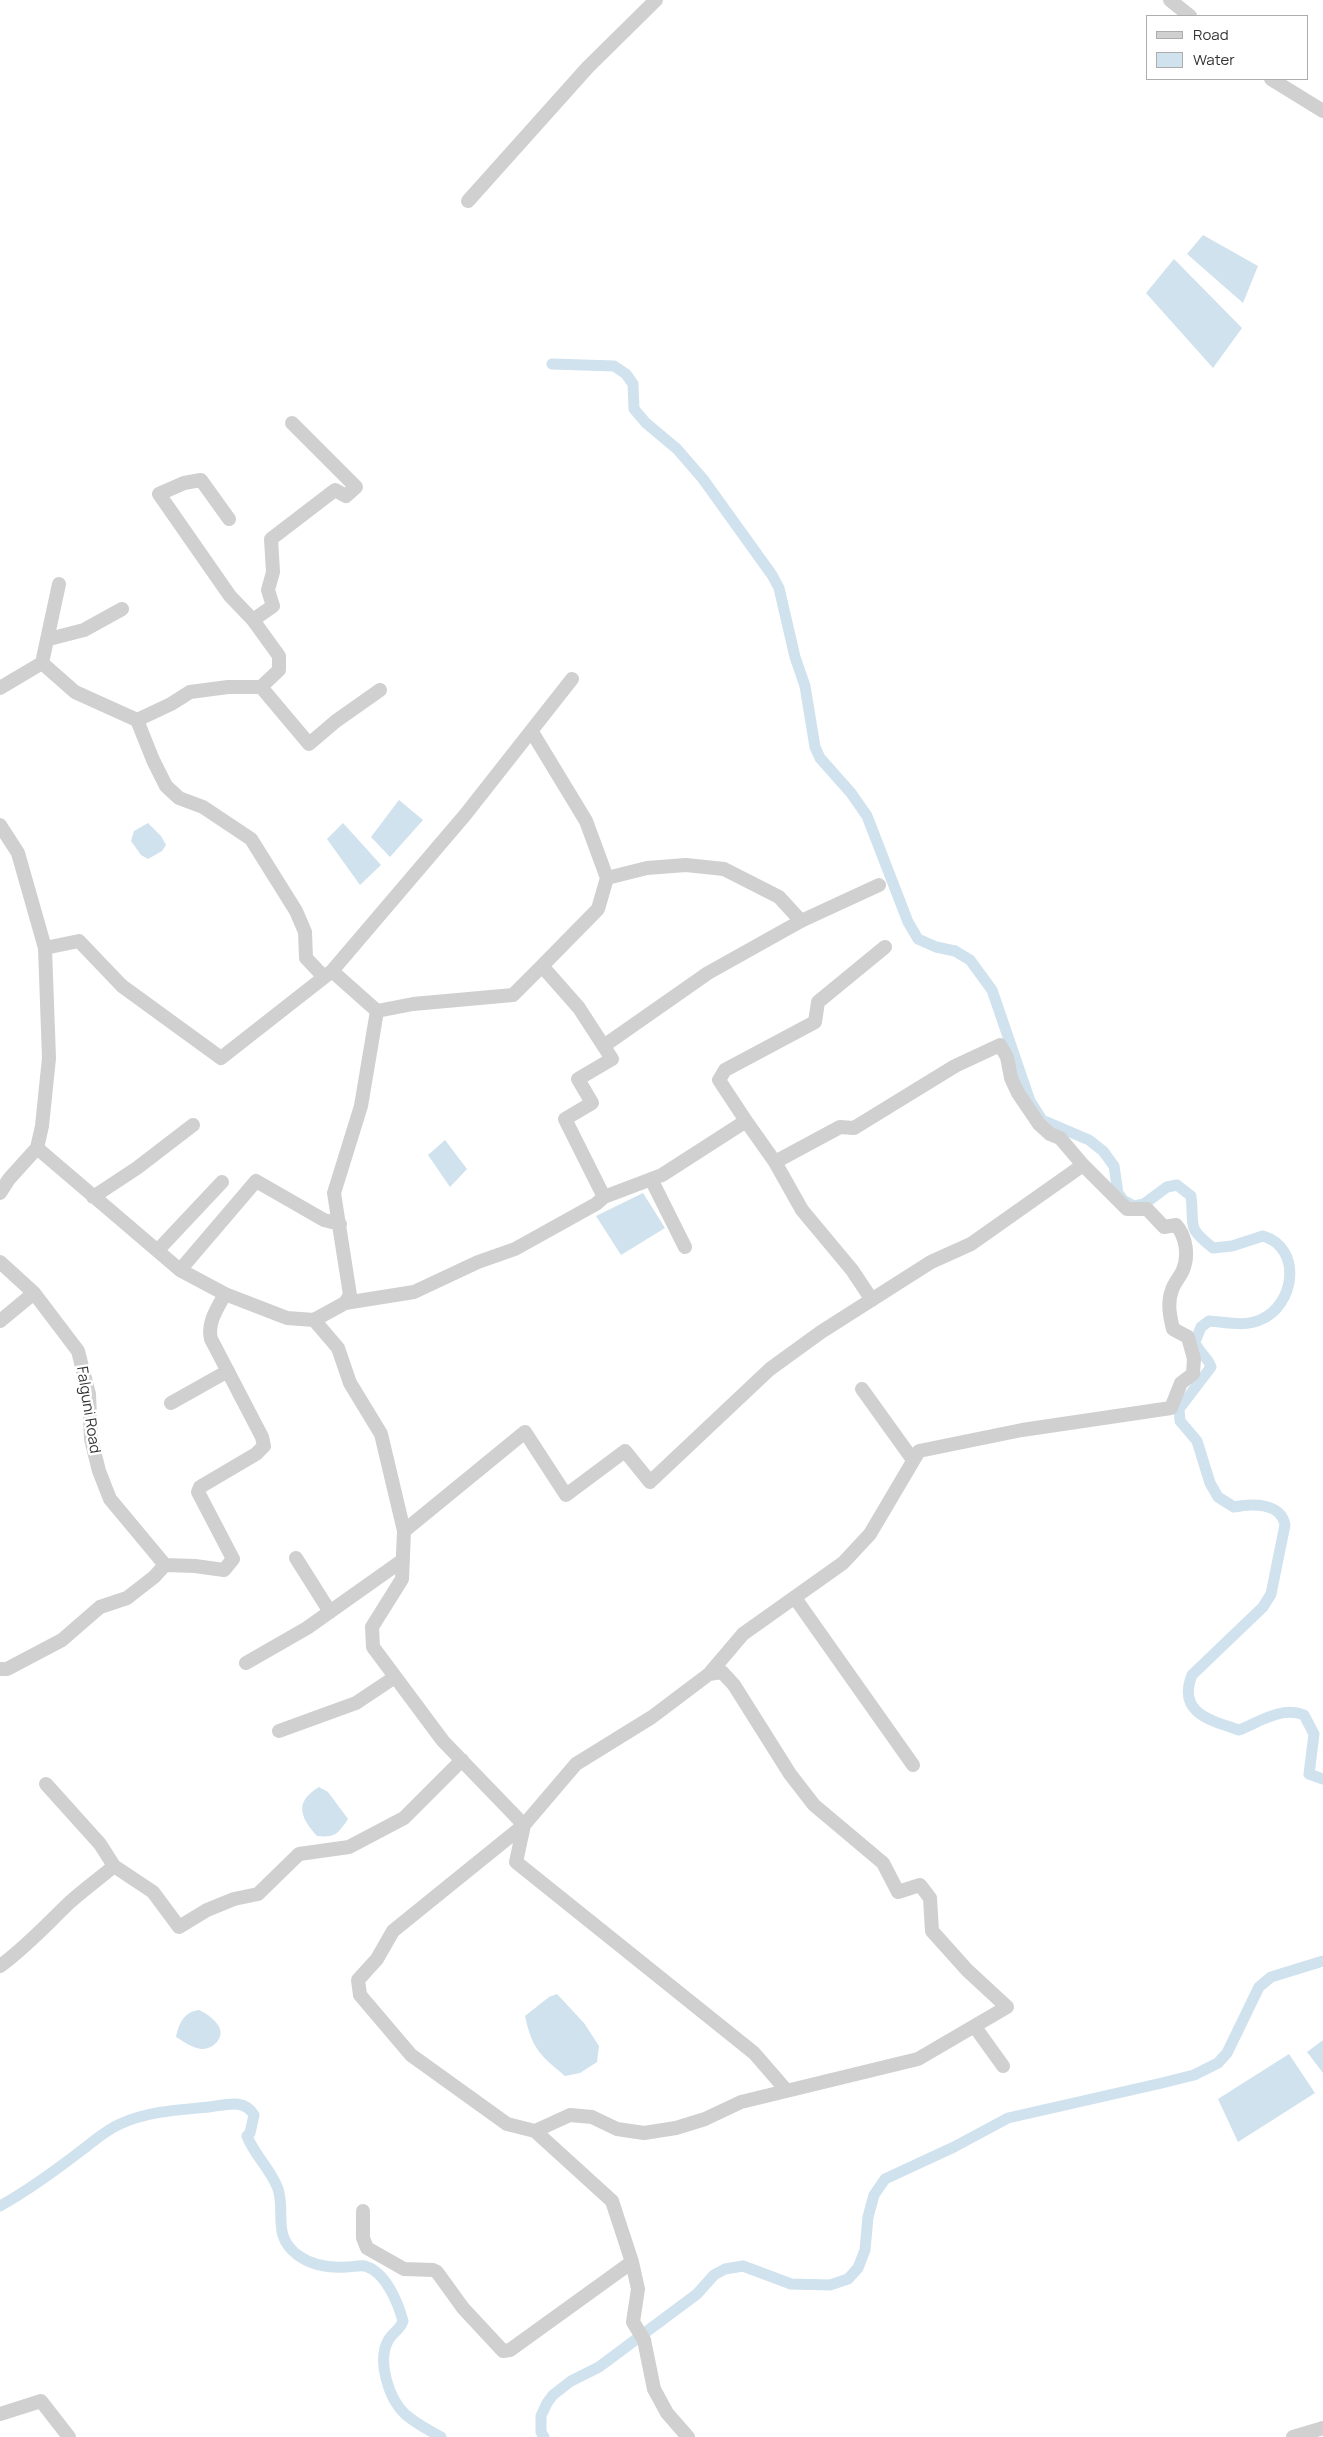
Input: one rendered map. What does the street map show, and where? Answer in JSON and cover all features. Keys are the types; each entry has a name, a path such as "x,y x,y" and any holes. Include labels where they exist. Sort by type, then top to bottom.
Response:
{"street":[{"path":"468,201 588,67 656,0"},
{"path":"1170,0 1189,15"},
{"path":"1273,80 1323,111"},
{"path":"253,620 273,606 268,590 273,572 271,539 335,490 346,496 356,487 292,423"},
{"path":"137,720 171,704 190,692 228,687 261,687 279,670 279,656 253,620 230,596 212,567 190,540 159,494 184,483 200,480 229,519"},
{"path":"0,688 42,663 49,639 59,584"},
{"path":"49,639 84,630 122,609"},
{"path":"42,663 75,692 137,720 152,760 166,786 178,798 203,807 250,839 296,911 305,932 306,958 378,1011 413,1004 513,995 598,909 607,878 586,821 532,732"},
{"path":"45,948 79,941 122,986 221,1058 328,974 466,814 500,768 532,732 572,678"},
{"path":"261,687 310,744 336,721 380,690"},
{"path":"0,826 18,853 45,948 49,1058 42,1126 37,1148 9,1179 0,1193"},
{"path":"607,878 647,868 686,865 724,869 779,897 801,921"},
{"path":"605,1045 708,973 801,921 878,885"},
{"path":"872,1300 852,1270 802,1210 775,1162 719,1080 725,1070 815,1022 818,1002 885,947"},
{"path":"542,966 579,1008 605,1045 612,1059 578,1079 592,1103 565,1119 604,1196"},
{"path":"345,1303 350,1295 350,1286 334,1193 360,1106 378,1011"},
{"path":"688,2437 667,2413 654,2389 644,2340 633,2322 638,2289 632,2262 612,2201 535,2131 507,2124 411,2055 360,1996 358,1980 377,1959 393,1932 524,1825 576,1764 652,1717 709,1674 743,1634 843,1564 870,1534 919,1451 1022,1430 1171,1408 1181,1383 1192,1374 1194,1359 1188,1338 1173,1329 1169,1315 1171,1291 1184,1269 1186,1248 1181,1231 1176,1225 1164,1228 1147,1209 1127,1209 1083,1165 1060,1138 1050,1134 1030,1112 1011,1078 1007,1057 1000,1045 955,1066 854,1128 840,1127 775,1162"},
{"path":"37,1148 180,1270 225,1294 288,1318 314,1320 345,1303 414,1292 478,1262 515,1249 596,1204 604,1196 662,1175 746,1121"},
{"path":"93,1197 137,1168 193,1125"},
{"path":"404,1531 526,1432 566,1495 625,1452 650,1482 770,1369 931,1262 971,1244 1083,1165"},
{"path":"651,1179 684,1247"},
{"path":"180,1270 256,1181 324,1220 340,1224"},
{"path":"158,1250 222,1182"},
{"name":"Falguni Road","path":"0,1262 34,1293 78,1351 89,1394 91,1439 99,1471 110,1499 166,1565"},
{"path":"0,1321 34,1293"},
{"path":"0,1669 7,1669 62,1640 100,1607 127,1598 166,1565 224,1570 233,1559 198,1492 200,1486 256,1454 264,1446 262,1436 211,1339 209,1330 225,1294"},
{"path":"314,1320 338,1348 350,1383 381,1434 404,1531 402,1579 372,1627 372,1647 443,1741 524,1825"},
{"path":"171,1403 228,1371"},
{"path":"862,1389 912,1460"},
{"path":"296,1558 330,1612"},
{"path":"246,1663 330,1612 403,1560"},
{"path":"795,1598 913,1765"},
{"path":"535,2131 570,2115 592,2117 616,2129 644,2133 676,2128 705,2119 741,2102 918,2059 1006,2007 967,1970 932,1931 930,1898 920,1885 898,1892 883,1863 814,1805 796,1782 734,1685 722,1672 709,1674"},
{"path":"279,1731 356,1703 395,1677"},
{"path":"46,1784 100,1844 114,1866 153,1892 179,1928 207,1910 234,1899 258,1894 299,1854 349,1846 404,1818 462,1760"},
{"path":"524,1825 516,1862 754,2053 787,2091"},
{"path":"0,1966 19,1952 69,1903 114,1866"},
{"path":"975,2027 1003,2066"},
{"path":"363,2211 363,2238 367,2248 404,2269 433,2270 437,2272 474,2320 503,2350 510,2350 632,2262"},
{"path":"0,2414 41,2401 69,2437"},
{"path":"1293,2437 1323,2428"}],"water":[{"path":"1203,235 1258,266 1243,303 1187,254"},
{"path":"1174,259 1242,328 1213,368 1146,293"},
{"path":"399,800 423,820 390,857 371,837"},
{"path":"148,823 161,836 166,845 162,851 148,859 141,855 131,841 134,831"},
{"path":"343,823 381,865 360,885 327,839"},
{"path":"445,1140 467,1169 450,1187 428,1155"},
{"path":"643,1193 665,1228 621,1255 596,1216"},
{"path":"319,1787 328,1792 348,1819 336,1834 317,1836 304,1816 302,1810 306,1798"},
{"path":"557,1994 584,2023 599,2046 597,2062 580,2073 565,2076 543,2056 534,2044 525,2016 549,1997"},
{"path":"199,2010 214,2020 221,2033 216,2043 205,2049 194,2047 176,2037 183,2019 190,2013"},
{"path":"1323,2040 1323,2073 1307,2052"},
{"path":"1289,2054 1315,2093 1238,2142 1218,2099"}],"waterway":[{"path":"552,364 614,366 626,374 633,384 634,409 646,423 677,449 703,479 772,575 779,588 795,657 805,686 815,747 820,758 851,793 867,816 908,922 918,939 936,947 955,951 970,960 992,990 1030,1101 1042,1120 1089,1140 1103,1151 1114,1166 1118,1193 1123,1200 1134,1206 1144,1204 1167,1187 1177,1185 1191,1196 1192,1220 1195,1230 1213,1248 1232,1246 1263,1236 1276,1242 1284,1252 1289,1264 1290,1277 1281,1303 1272,1313 1254,1322 1209,1321 1201,1327 1195,1342 1211,1367 1179,1409 1180,1421 1197,1441 1210,1483 1218,1497 1234,1507 1249,1505 1265,1506 1278,1512 1285,1525 1271,1594 1263,1607 1192,1675 1189,1698 1199,1713 1217,1723 1239,1730 1263,1719 1287,1712 1304,1715 1314,1734 1309,1774 1323,1779"},
{"path":"544,2437 541,2432 541,2416 553,2395 571,2381 599,2367 697,2294 714,2275 725,2269 743,2266 791,2284 830,2285 848,2279 858,2268 865,2250 868,2217 874,2195 885,2179 954,2147 1008,2118 1194,2075 1218,2063 1227,2053 1259,1987 1271,1977 1323,1961"},
{"path":"0,2206 42,2180 115,2126 142,2116 164,2112 228,2104 245,2106 254,2115 250,2133 247,2136 278,2189 282,2232 285,2240 290,2248 299,2256 310,2262 334,2267 365,2266 372,2269 385,2281 394,2297 403,2321 400,2327 392,2334 385,2348 384,2368 389,2389 405,2414 441,2437"}]}
